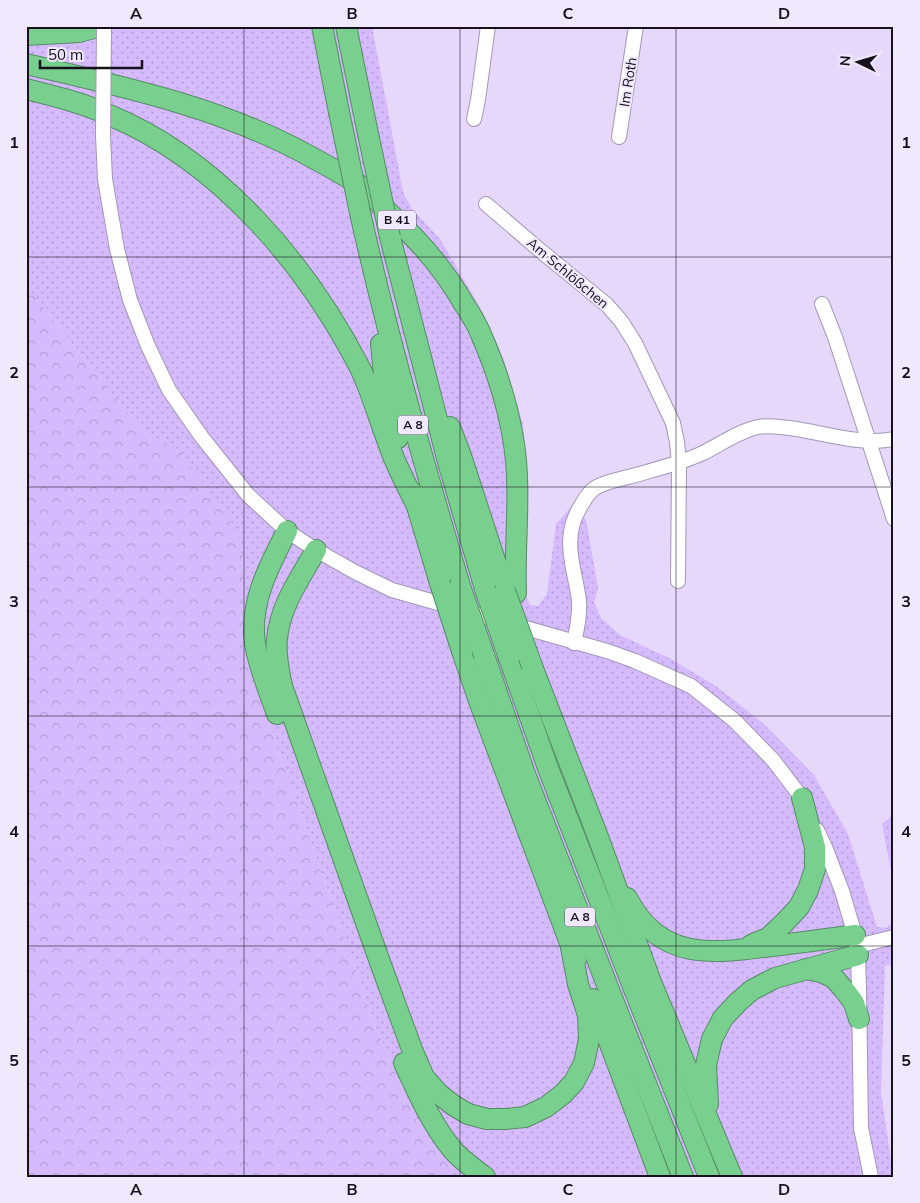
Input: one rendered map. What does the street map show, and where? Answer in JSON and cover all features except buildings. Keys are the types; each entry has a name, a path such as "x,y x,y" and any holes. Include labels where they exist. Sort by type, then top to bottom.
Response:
{"highway":[{"path":"26,35 79,32 102,26"},
{"name":"A 8","path":"322,26 361,217 392,348 460,586 525,774 683,1177"},
{"name":"A 8","path":"346,26 390,238 448,462 485,588 551,778 709,1177"},
{"name":"B 41","path":"26,64 128,87 194,107 288,144 358,185 411,233 430,254 454,286 480,331 501,385 513,438 517,488 515,566 511,592"},
{"path":"26,90 74,102 110,115 141,130 178,152 218,183 257,220 294,264 333,319 361,370 394,457 416,504"},
{"path":"371,262 384,375 416,504 440,583 479,701 660,1177"},
{"path":"416,341 462,456 511,592 532,666 651,982 732,1177"},
{"path":"287,531 266,574 257,602 254,625 255,644 259,661 402,1058 436,1127 453,1150 485,1177"},
{"path":"316,550 289,596 281,617 277,640 277,660 282,686 377,956 413,1052 424,1076 439,1094 468,1114 487,1119 506,1119 525,1117 546,1107 563,1094 574,1082 584,1064 589,1039 588,1015 578,984 571,947"},
{"path":"736,951 768,938 799,907 808,890 815,869 815,847 802,798"},
{"path":"598,838 633,908 650,928 668,942 689,949 708,952 857,945"},
{"path":"710,1123 706,1087 706,1065 712,1040 723,1018 752,990 775,978 806,969 857,945"},
{"path":"806,969 821,972 834,978 854,1003 859,1019"}],"street":[{"path":"102,26 102,136 105,179 117,250 130,300 148,346 170,390 201,436 248,495 287,531 355,572 392,590 606,651 635,661 691,686 735,721 773,760 802,798 825,847 842,890 857,945 861,1128 871,1177"},
{"path":"474,119 488,26"},
{"name":"Im Roth","path":"619,137 636,26"},
{"name":"Am Schlößchen","path":"486,204 607,305 620,320 635,343 673,423 677,442 679,464 678,581"},
{"path":"822,304 894,519"},
{"path":"574,643 579,621 579,602 570,544 573,522 585,498 595,488 608,482 679,464 737,435 759,427 798,429 869,442 894,439"},
{"path":"857,945 894,936"}],"green space":[{"path":"26,26 372,26 403,192 412,209 440,239 480,307 504,360 523,424 527,486 525,593 530,605 538,606 547,594 556,524 573,505 586,520 598,588 594,602 601,618 620,635 671,659 716,686 764,724 814,775 848,834 877,927 887,928 894,920 894,964 885,966 881,1092 894,1177 460,1177 441,1158 416,1120 377,1030 244,652 241,623 244,561 178,450 145,432 26,286"},
{"path":"26,286 145,432 178,449 235,526 244,561 241,623 244,652 377,1030 416,1120 441,1158 460,1177 26,1177"},
{"path":"894,814 894,886 882,824"}]}
